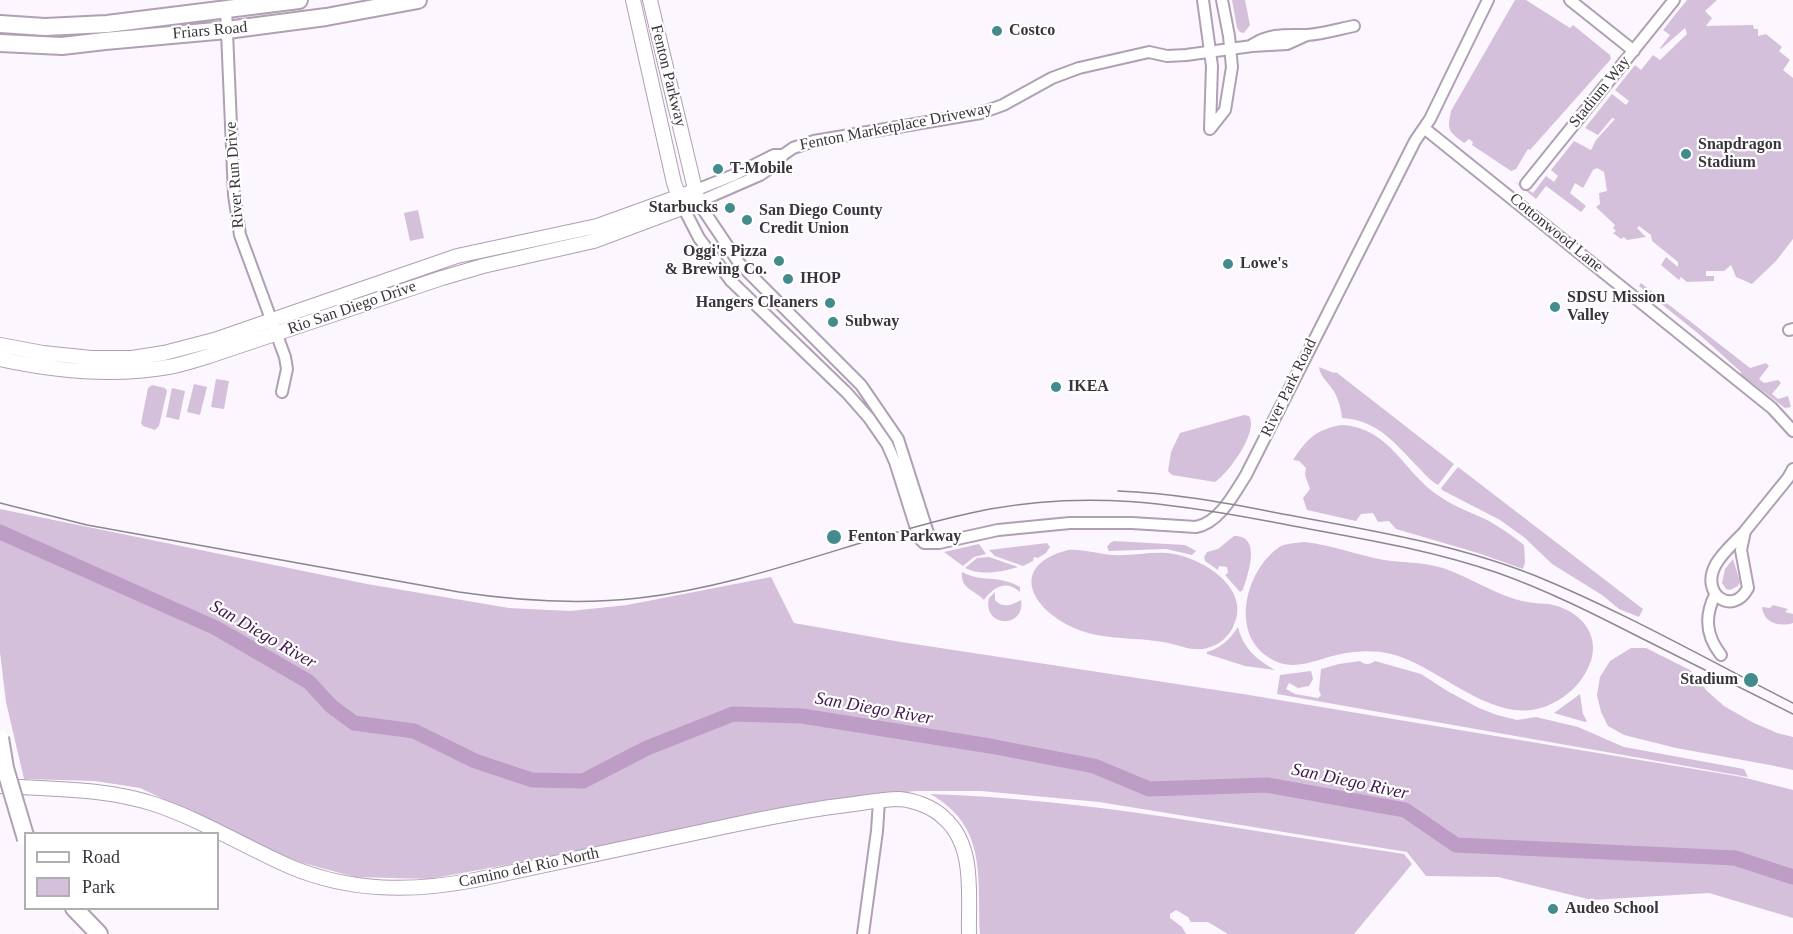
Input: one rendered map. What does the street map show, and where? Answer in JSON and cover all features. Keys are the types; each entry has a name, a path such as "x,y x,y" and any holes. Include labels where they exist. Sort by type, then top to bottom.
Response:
{"highway":[{"name":"Friars Road","path":"0,24 45,27 107,24 299,0"},
{"name":"Friars Road","path":"0,43 62,46 105,40 227,30 326,17 418,0"},
{"path":"0,35 36,37 43,34 45,27"},
{"path":"0,738 5,768 24,832"},
{"path":"75,910 99,934"}],"main road":[{"name":"Fenton Parkway","path":"633,0 674,183 681,202"},
{"name":"Fenton Parkway","path":"650,0 696,196"},
{"name":"Rio San Diego Drive","path":"0,345 43,353 91,358 132,358 164,353 275,327 461,272 594,241 696,196"},
{"name":"Rio San Diego Drive","path":"0,359 75,371 128,371 169,367 209,356 275,327 458,256 597,226 681,202"},
{"path":"458,256 461,272"},
{"name":"Camino del Rio North","path":"0,786 94,791 135,799 178,813 308,873 344,883 396,889 429,888 475,880 749,821 830,807 897,799 922,805 944,817 952,826 966,854 969,934"}],"street":[{"path":"1203,0 1211,52 1213,94 1210,107 1210,129 1225,110 1232,67 1222,0"},
{"name":"River Park Road","path":"933,543 998,530 1048,525 1132,523 1196,527 1211,522 1246,475 1309,346 1415,141 1430,118 1488,0"},
{"path":"1570,0 1634,51"},
{"name":"Stadium Way","path":"1526,184 1674,0"},
{"name":"River Run Drive","path":"226,9 234,195 240,235 275,327 286,369 282,392"},
{"name":"Fenton Marketplace Driveway","path":"696,196 760,175 793,148 814,141 981,113 1003,105 1052,78 1079,68 1149,52 1167,56 1230,50 1252,45 1287,44 1307,34 1354,26"},
{"name":"Cottonwood Lane","path":"1424,128 1772,408 1793,431"},
{"name":"Fenton Marketplace Driveway","path":"696,196 774,155 783,154"},
{"name":"Fenton Parkway","path":"681,202 699,238 731,280 847,393 869,418 887,444 919,538 924,543 933,543 898,439 861,385 739,263 696,196"},
{"name":"Cottonwood Lane","path":"1772,408 1793,419"},
{"path":"1745,531 1741,550 1748,588 1743,597 1735,601 1720,599 1711,586 1715,565 1791,474"},
{"path":"902,484 917,499"},
{"path":"1716,595 1709,610 1709,631 1712,644 1721,655"},
{"path":"863,934 879,801"}],"green space":[{"path":"1232,0 1245,0 1250,25 1244,33 1237,28"},
{"path":"1515,0 1526,0 1570,28 1573,25 1610,55 1611,59 1530,150 1528,149 1516,169 1511,171 1472,145 1473,142 1469,139 1464,143 1452,133 1449,122 1451,111"},
{"name":"Snapdragon Stadium","path":"1687,0 1717,0 1705,11 1712,18 1706,26 1753,25 1754,29 1758,29 1758,36 1766,34 1782,47 1779,51 1790,60 1783,70 1793,78 1793,239 1776,261 1752,284 1736,277 1731,265 1724,271 1706,271 1706,276 1714,276 1714,281 1687,282 1681,277 1679,280 1661,265 1666,257 1678,267 1678,262 1652,241 1651,235 1639,226 1637,228 1646,237 1621,239 1613,233 1616,231 1613,228 1615,225 1596,207 1600,204 1599,193 1607,191 1604,172 1597,168 1593,170 1583,188 1575,183 1570,193 1586,206 1581,212 1546,186 1536,199 1514,181 1533,193 1546,176 1554,182 1558,176 1551,170 1574,141 1591,150 1596,140 1615,119 1612,118 1598,135 1585,128 1612,94 1626,105 1629,101 1615,90 1635,65 1641,70 1653,55 1660,60 1687,34 1685,28 1660,48 1670,35 1663,30"},
{"path":"418,210 424,238 410,241 404,213"},
{"path":"1641,283 1750,368 1766,363 1769,366 1759,379 1764,383 1778,380 1781,383 1772,394 1778,399 1788,396 1791,407 1785,408 1740,374 1741,372 1700,335 1639,286"},
{"path":"1319,367 1336,372 1454,464 1438,485 1426,476 1386,435 1366,423 1342,418 1336,396 1321,374"},
{"path":"216,379 229,381 224,409 211,407"},
{"path":"194,384 207,387 200,415 187,412"},
{"path":"152,385 165,388 167,391 159,426 155,430 141,423 148,388"},
{"path":"172,388 185,391 179,420 166,417"},
{"path":"1244,415 1249,416 1251,423 1246,441 1235,461 1215,482 1172,475 1168,471 1171,452 1180,433"},
{"path":"1341,425 1358,428 1372,434 1384,442 1439,496 1489,521 1524,545 1523,569 1396,529 1389,521 1378,522 1373,513 1361,514 1356,521 1307,510 1303,498 1310,489 1305,475 1306,468 1299,461 1293,460 1312,436"},
{"path":"1458,467 1643,609 1639,617 1619,609 1602,595 1552,564 1525,538 1500,520 1442,490 1441,488"},
{"path":"0,509 367,584 509,608 570,611 627,605 771,577 794,623 901,642 1249,695 1742,777 1793,790 1793,918 1709,893 1592,900 1498,877 1426,876 1407,852 1099,802 981,791 916,791 825,800 534,860 429,879 355,877 299,862 140,788 95,781 24,779 6,702 0,652"},
{"path":"1234,536 1243,538 1251,549 1247,576 1243,590 1240,592 1225,575 1228,573 1227,567 1219,566 1218,570 1205,561 1204,557 1207,552 1218,549"},
{"path":"1114,541 1185,545 1196,551 1192,555 1166,549 1109,551 1107,547"},
{"path":"1305,542 1384,560 1435,566 1513,598 1562,608 1579,618 1590,633 1593,641 1591,661 1582,679 1557,701 1535,709 1514,710 1472,695 1411,661 1391,654 1366,651 1331,656 1304,664 1277,662 1256,646 1249,633 1246,618 1247,602 1251,586 1267,558 1281,546"},
{"path":"1047,543 1050,547 1046,553 1038,558 1034,557 1033,561 1023,566 995,556 989,550"},
{"path":"979,544 986,554 974,557 963,566 944,552"},
{"path":"1068,550 1113,555 1167,553 1195,561 1221,577 1231,588 1236,601 1237,614 1232,629 1216,645 1198,649 1080,631 1044,607 1036,597 1032,586 1033,575 1038,565"},
{"path":"989,557 1018,567 984,573 965,568 977,558"},
{"path":"1733,559 1740,582 1738,586 1730,590 1726,589 1722,583 1725,569"},
{"path":"962,572 976,577 1012,583 1020,587 1020,592 1015,588 1004,586 995,589 984,600 966,586"},
{"path":"995,592 995,600 1004,605 1011,605 1021,600 1021,609 1011,620 997,619 989,608 989,598"},
{"path":"1773,605 1788,609 1785,612 1793,614 1793,623 1783,625 1769,621 1762,607 1770,608"},
{"path":"1238,627 1243,641 1252,653 1275,670 1245,666 1207,654 1225,642"},
{"path":"1631,648 1646,648 1690,670 1707,691 1724,706 1752,722 1793,737 1793,770 1676,748 1624,735 1608,726 1601,712 1597,695 1600,677 1610,661"},
{"path":"1360,661 1367,664 1375,661 1421,674 1449,692 1497,715 1517,720 1536,717 1578,727 1624,747 1744,769 1748,777 1277,694 1280,675 1311,671 1313,679 1309,686 1298,688 1289,683 1286,689 1295,694 1318,698 1321,695 1319,690 1321,669"},
{"path":"1580,694 1583,714 1587,721 1554,713"},
{"path":"930,794 1049,802 1168,817 1404,854 1412,864 1354,934 1228,934 1208,922 1191,922 1188,917 1176,910 1170,914 1170,918 1182,927 1186,934 980,934 978,874 971,838 962,822 949,807"}],"waterway":[{"name":"San Diego River","path":"0,532 216,628 309,682 331,706 354,723 414,731 475,761 532,780 583,781 647,748 733,714 802,716 990,746 1094,766 1149,789 1267,785 1405,810 1456,845 1735,858 1793,877"}],"tram line":[{"path":"1118,491 1184,497 1386,533 1447,547 1507,565 1601,605 1793,703"},
{"path":"0,503 87,525 459,592 526,600 571,602 639,598 684,591 772,570 902,531 990,509 1026,504 1095,500 1197,509 1383,543 1441,556 1498,573 1586,610 1793,714"}],"place":[{"name":"Costco","path":"997,31"},
{"name":"Snapdragon Stadium","path":"1686,154"},
{"name":"T-Mobile","path":"718,169"},
{"name":"Starbucks","path":"730,208"},
{"name":"San Diego County Credit Union","path":"747,220"},
{"name":"Oggi's Pizza & Brewing Co.","path":"779,261"},
{"name":"Lowe's","path":"1228,264"},
{"name":"IHOP","path":"788,279"},
{"name":"Hangers Cleaners","path":"830,303"},
{"name":"SDSU Mission Valley","path":"1555,307"},
{"name":"Subway","path":"833,322"},
{"name":"IKEA","path":"1056,387"},
{"name":"Fenton Parkway","path":"834,537"},
{"name":"Stadium","path":"1751,680"},
{"name":"Audeo School","path":"1553,909"}]}
